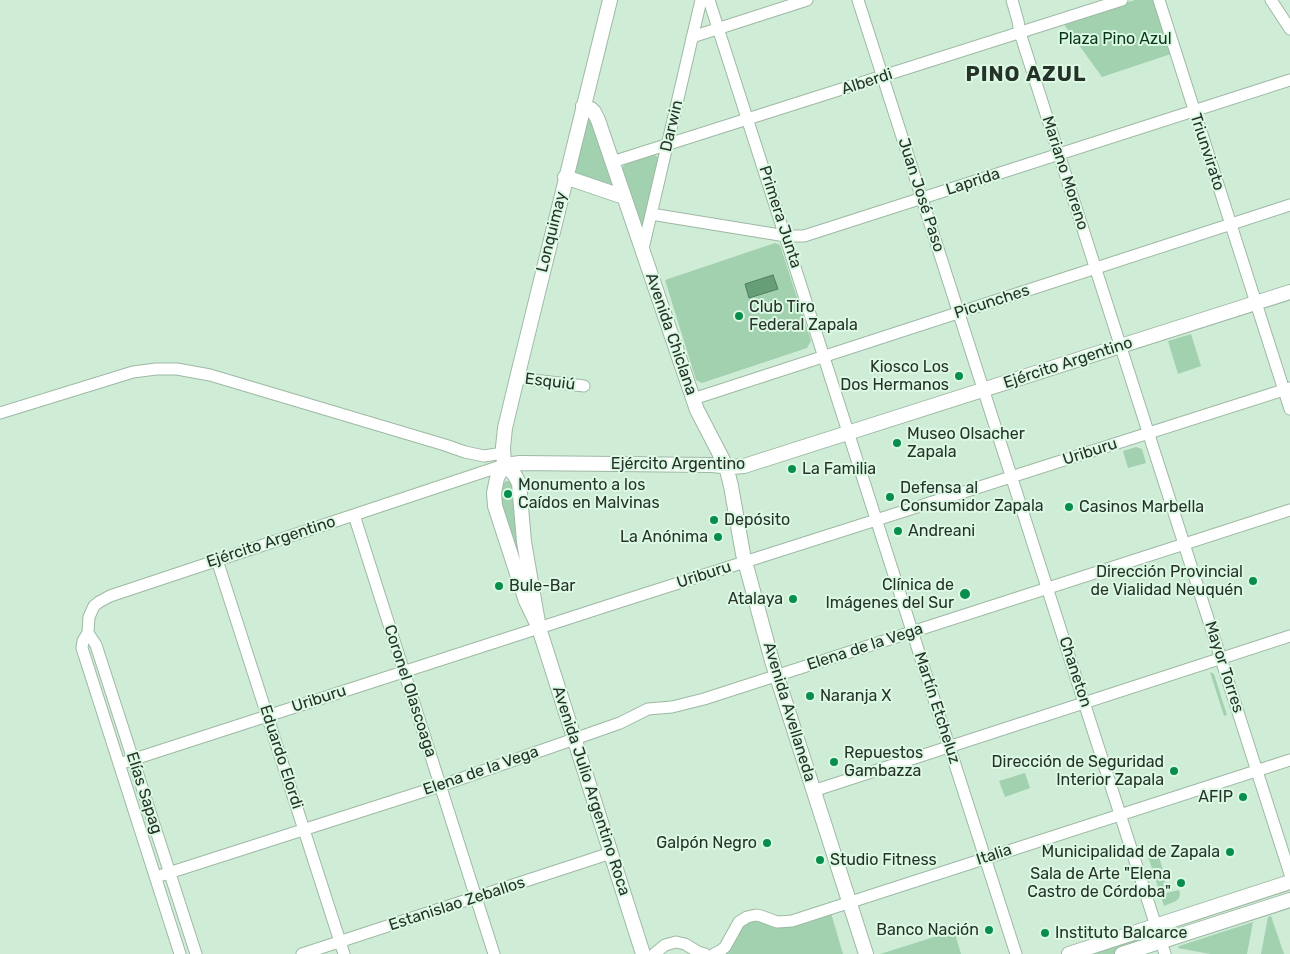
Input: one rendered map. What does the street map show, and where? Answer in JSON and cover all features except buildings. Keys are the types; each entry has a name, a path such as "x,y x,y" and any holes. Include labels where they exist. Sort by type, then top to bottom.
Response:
{"main road":[{"name":"Lonquimay","path":"503,459 505,428 610,0"},
{"name":"Avenida Chiclana","path":"583,106 591,109 596,116 701,419 726,466"},
{"path":"566,177 624,197"},
{"name":"Ejército Argentino","path":"503,459 520,463 738,467 749,465 1290,292"},
{"name":"Avenida Julio Argentino Roca","path":"503,459 495,485 495,506 526,601 539,628"},
{"name":"Avenida Julio Argentino Roca","path":"503,459 518,483 524,542 539,628 643,954"},
{"name":"Avenida Avellaneda","path":"726,466 745,562 777,676 866,954"},
{"path":"1069,954 1290,882"},
{"path":"1122,954 1163,948 1290,900"}],"street":[{"name":"Darwin","path":"642,253 700,0"},
{"name":"Primera Junta","path":"709,0 849,433"},
{"path":"692,37 807,0"},
{"name":"Juan José Paso","path":"858,0 985,390"},
{"path":"1005,0 1011,19 1020,33"},
{"name":"Mariano Moreno","path":"1012,0 1018,18 1020,33 1121,346"},
{"name":"Alberdi","path":"612,162 1020,33 1107,2 1122,0"},
{"name":"Triunvirato","path":"1159,0 1256,303 1287,389 1290,410"},
{"path":"1271,0 1290,29"},
{"name":"Laprida","path":"651,214 786,236 809,234 1290,80"},
{"name":"Picunches","path":"694,399 1290,205"},
{"name":"Mayor Torres","path":"1121,346 1290,874"},
{"path":"0,413 133,372 156,369 188,370 445,445 459,444 484,456 503,459"},
{"name":"Esquiú","path":"517,378 584,386"},
{"name":"Uriburu","path":"119,764 1287,389"},
{"name":"Chaneton","path":"985,390 1163,948"},
{"name":"Martín Etcheluz","path":"849,433 1016,954"},
{"name":"Ejército Argentino","path":"94,606 110,596 354,515 503,459"},
{"name":"Elena de la Vega","path":"156,877 440,786 620,723 648,709 691,703 1290,510"},
{"name":"Coronel Olascoaga","path":"354,515 494,954"},
{"name":"Eduardo Elordi","path":"217,560 344,954"},
{"name":"Elías Sapag","path":"94,606 90,617 88,633 83,641 82,648 180,954"},
{"name":"Elías Sapag","path":"88,633 96,645 196,954"},
{"path":"814,791 1290,636"},
{"name":"Italia","path":"714,954 720,952 725,947 738,922 747,917 756,915 777,922 786,922 1290,760"},
{"name":"Estanislao Zeballos","path":"302,954 611,853"},
{"path":"654,954 665,945 676,942 685,944 705,954"}],"green space":[{"name":"Plaza Pino Azul","path":"1135,0 1155,0 1171,54 1102,77 1063,23"},
{"path":"588,117 591,118 615,188 575,175 574,168"},
{"path":"655,155 659,158 642,231 621,169 625,164"},
{"name":"Club Tiro Federal Zapala","path":"775,243 780,245 811,341 807,348 702,383 696,380 665,280"},
{"path":"1191,334 1201,366 1178,374 1168,341"},
{"path":"1136,447 1142,449 1146,463 1128,468 1123,451"},
{"path":"506,481 513,482 530,591 499,507 501,486"},
{"path":"1210,672 1214,674 1227,715 1224,716"},
{"path":"1025,773 1030,788 1005,797 999,781"},
{"path":"1158,853 1166,881 1163,883 1166,893 1179,890 1180,894 1176,901 1164,906 1148,856"},
{"path":"831,913 843,954 725,954 740,928 748,921"},
{"path":"1271,916 1284,954 1261,954 1268,917"},
{"path":"1253,922 1247,954 1210,954 1178,948 1179,946"},
{"path":"954,930 961,954 880,954 931,938"},
{"path":"1150,933 1151,939 1147,943 1115,954 1077,954"}],"shaded area":[{"path":"773,275 778,289 749,298 745,284"}],"place":[{"name":"Club Tiro Federal Zapala","path":"739,316"},
{"name":"Kiosco Los Dos Hermanos","path":"959,376"},
{"name":"Museo Olsacher Zapala","path":"897,443"},
{"name":"La Familia","path":"792,469"},
{"name":"Monumento a los Caídos en Malvinas","path":"508,494"},
{"name":"Defensa al Consumidor Zapala","path":"890,497"},
{"name":"Casinos Marbella","path":"1069,507"},
{"name":"Depósito","path":"714,520"},
{"name":"Andreani","path":"898,531"},
{"name":"La Anónima","path":"718,537"},
{"name":"Dirección Provincial de Vialidad Neuquén","path":"1253,581"},
{"name":"Bule-Bar","path":"499,586"},
{"name":"Clínica de Imágenes del Sur","path":"965,594"},
{"name":"Atalaya","path":"793,599"},
{"name":"Naranja X","path":"810,696"},
{"name":"Repuestos Gambazza","path":"834,762"},
{"name":"Dirección de Seguridad Interior Zapala","path":"1174,771"},
{"name":"AFIP","path":"1243,797"},
{"name":"Galpón Negro","path":"767,843"},
{"name":"Municipalidad de Zapala","path":"1230,852"},
{"name":"Studio Fitness","path":"820,860"},
{"name":"Sala de Arte \"Elena Castro de Córdoba\"","path":"1181,883"},
{"name":"Banco Nación","path":"989,930"},
{"name":"Instituto Balcarce","path":"1045,933"}],"district":[{"name":"PINO AZUL","path":"1026,75"}]}
